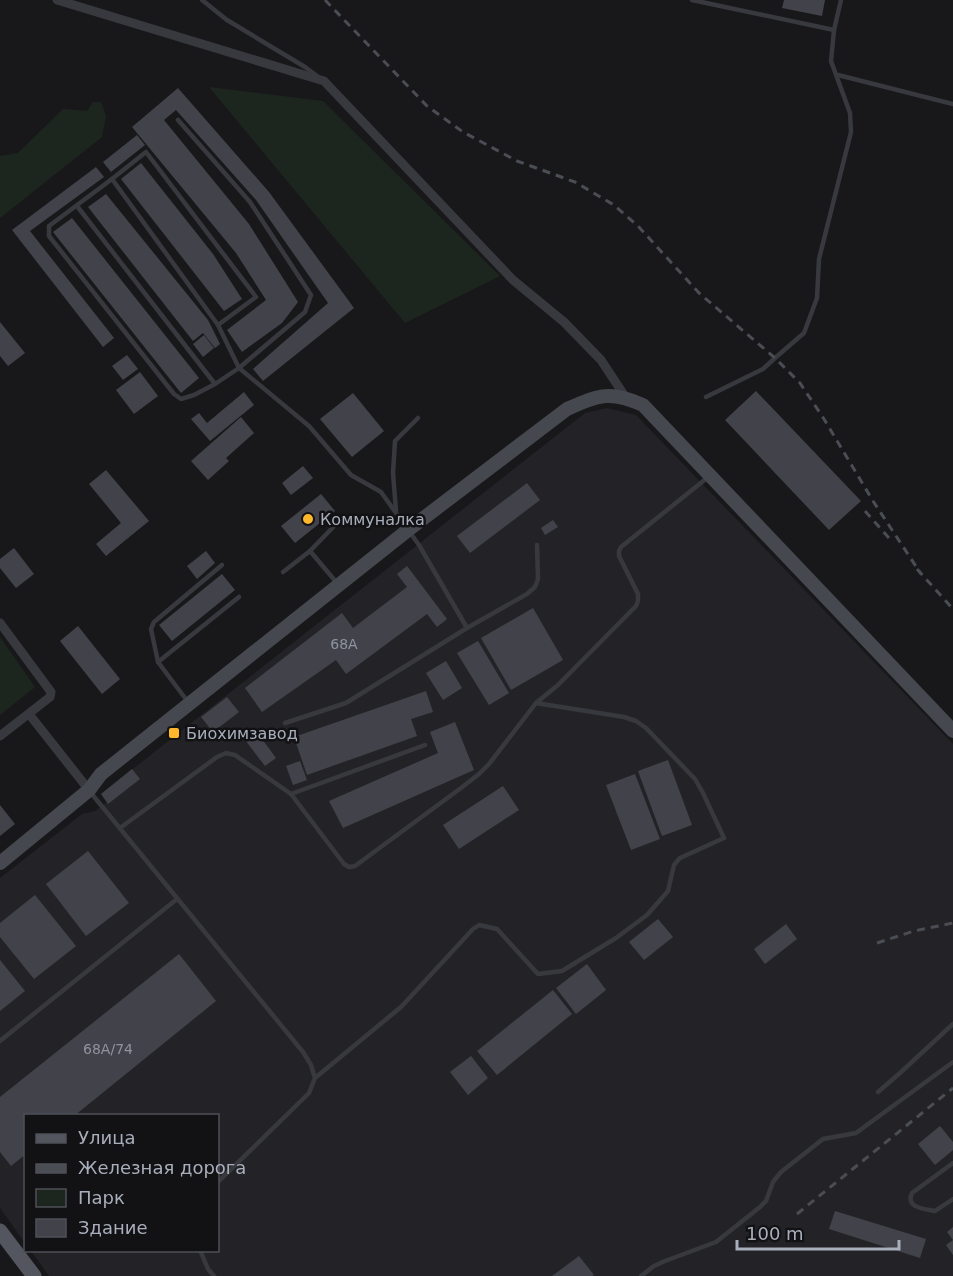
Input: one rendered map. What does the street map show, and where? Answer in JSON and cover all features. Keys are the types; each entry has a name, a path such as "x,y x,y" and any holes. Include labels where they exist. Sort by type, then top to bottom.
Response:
{"main road":[{"path":"0,863 89,790 101,774 408,530 567,409 603,396 626,398 643,405 953,731"},
{"path":"0,1231 34,1276"}],"street":[{"path":"57,0 324,81 513,280 564,322 601,360 626,398"},
{"path":"0,624 51,692 50,697 0,736"},
{"path":"29,714 89,790"}],"lane":[{"path":"202,0 227,20 305,66 324,81"},
{"path":"692,0 834,30"},
{"path":"705,397 763,369 804,333 817,298 819,259 851,132 850,113 831,60 834,30 841,0"},
{"path":"838,75 953,104"},
{"path":"178,120 249,202 311,295 305,312 238,368 215,384 181,399 174,394 50,236 49,226 146,152 256,297 218,325"},
{"path":"112,179 218,325 238,368 309,426 351,475 381,492 419,544 467,628"},
{"path":"77,206 215,384"},
{"path":"396,513 393,473 395,441 417,418"},
{"path":"120,828 217,757 226,753 235,755 291,794 344,864 349,867 355,866 479,774 536,703 558,685 632,612 638,601 638,594 619,556 619,551 710,476"},
{"path":"283,572 310,551 340,520"},
{"path":"285,723 346,703 467,628 527,594 538,579 537,545"},
{"path":"310,551 339,584"},
{"path":"190,704 158,662 151,629 154,622 222,566"},
{"path":"158,662 239,597"},
{"path":"219,1181 309,1093 315,1078 401,1007 473,929 479,926 497,929 538,974 562,971 616,938 647,915 668,891 674,865 680,858 724,838 695,779 646,728 624,717 536,703"},
{"path":"291,794 425,745"},
{"path":"89,790 303,1052 311,1065 315,1078"},
{"path":"0,1041 177,899"},
{"path":"878,1092 953,1024"},
{"path":"641,1276 665,1261 716,1242 760,1207 766,1201 773,1182 782,1172 823,1139 856,1133 953,1062"},
{"path":"953,1163 912,1193 910,1202 914,1206 935,1211 953,1199"},
{"path":"200,1252 214,1276"}],"shaded area":[{"path":"607,408 636,415 953,744 953,1276 49,1276 32,1252 219,1252 219,1114 24,1114 24,1242 0,1208 0,878 82,814 95,811 107,802 101,794 585,413"}],"green space":[{"path":"209,87 323,101 500,276 405,323"},
{"path":"93,102 101,102 106,116 102,137 0,218 0,156 18,153 63,109 87,111"},
{"path":"0,637 35,687 0,715"}],"building":[{"path":"784,0 825,0 822,16 782,8"},
{"path":"178,88 269,192 354,308 263,381 253,369 328,303 256,200 176,110 164,120 249,224 298,302 282,323 242,352 227,330 266,300 236,253 132,127"},
{"path":"137,135 145,145 111,172 103,162"},
{"path":"141,163 213,254 242,299 224,311 121,179"},
{"path":"96,167 104,177 30,231 114,338 103,347 12,230"},
{"path":"106,194 208,320 220,344 215,348 203,333 193,341 88,207"},
{"path":"72,218 199,378 181,393 53,232"},
{"path":"0,322 25,353 8,366 0,356"},
{"path":"204,335 214,348 203,357 193,344"},
{"path":"127,355 138,369 123,380 112,366"},
{"path":"140,372 158,396 134,414 116,390"},
{"path":"756,391 861,501 829,530 725,420"},
{"path":"244,392 254,405 210,441 191,419 199,413 207,423"},
{"path":"353,393 384,431 352,457 320,419"},
{"path":"241,417 254,433 226,458 229,461 208,480 191,461"},
{"path":"303,466 313,478 291,495 282,483"},
{"path":"106,470 149,521 106,556 96,544 121,523 89,484"},
{"path":"527,483 540,500 470,553 457,536"},
{"name":"Коммуналка","path":"321,494 335,511 295,543 281,526"},
{"path":"553,520 558,527 545,535 541,528"},
{"path":"14,548 34,574 16,588 0,568 0,559"},
{"path":"206,551 215,563 197,579 187,566"},
{"path":"407,566 447,619 437,627 427,614 346,674 336,660 262,712 245,688 342,613 353,628 407,587 397,574"},
{"path":"222,574 235,590 172,641 159,625"},
{"path":"533,608 563,660 511,690 481,638"},
{"path":"78,626 120,679 102,694 60,641"},
{"path":"478,641 509,693 489,705 457,653"},
{"path":"446,661 462,688 443,700 426,673"},
{"path":"426,691 433,712 411,719 417,736 307,775 294,737"},
{"path":"227,697 239,712 213,732 201,717"},
{"path":"455,722 474,770 343,828 329,801 438,753 430,732"},
{"path":"253,727 276,758 265,766 242,736"},
{"path":"668,760 692,825 662,836 638,771"},
{"path":"300,761 307,780 293,785 286,766"},
{"path":"132,769 140,779 108,804 101,794"},
{"path":"635,774 660,839 631,850 606,785"},
{"path":"503,786 519,810 459,849 443,825"},
{"path":"0,805 15,824 0,836"},
{"path":"88,851 129,903 86,936 46,884"},
{"path":"35,895 76,946 34,979 0,937 0,923"},
{"path":"658,919 673,937 644,960 629,942"},
{"path":"786,924 797,939 765,964 754,949"},
{"path":"179,954 216,1001 76,1114 24,1114 24,1156 11,1166 0,1152 0,1097"},
{"path":"0,960 25,991 0,1011"},
{"path":"587,964 606,990 576,1014 556,988"},
{"path":"553,990 572,1014 497,1075 477,1051"},
{"path":"471,1056 488,1078 468,1095 450,1072"},
{"path":"940,1126 953,1142 953,1150 935,1165 918,1144"},
{"path":"835,1211 926,1239 920,1258 829,1229"},
{"path":"953,1227 953,1240 947,1232"},
{"path":"953,1240 953,1255 946,1245"},
{"path":"579,1256 594,1275 552,1276"}],"railway":[{"path":"325,0 427,106 463,132 517,161 575,182 614,205 638,226 699,293 775,358 800,383 921,574"},
{"path":"865,511 889,538"},
{"path":"917,569 953,609"},
{"path":"877,943 914,931 953,923"},
{"path":"797,1214 953,1088"}],"place":[{"name":"Коммуналка","path":"308,519"},
{"name":"Биохимзавод","path":"174,733"}]}
